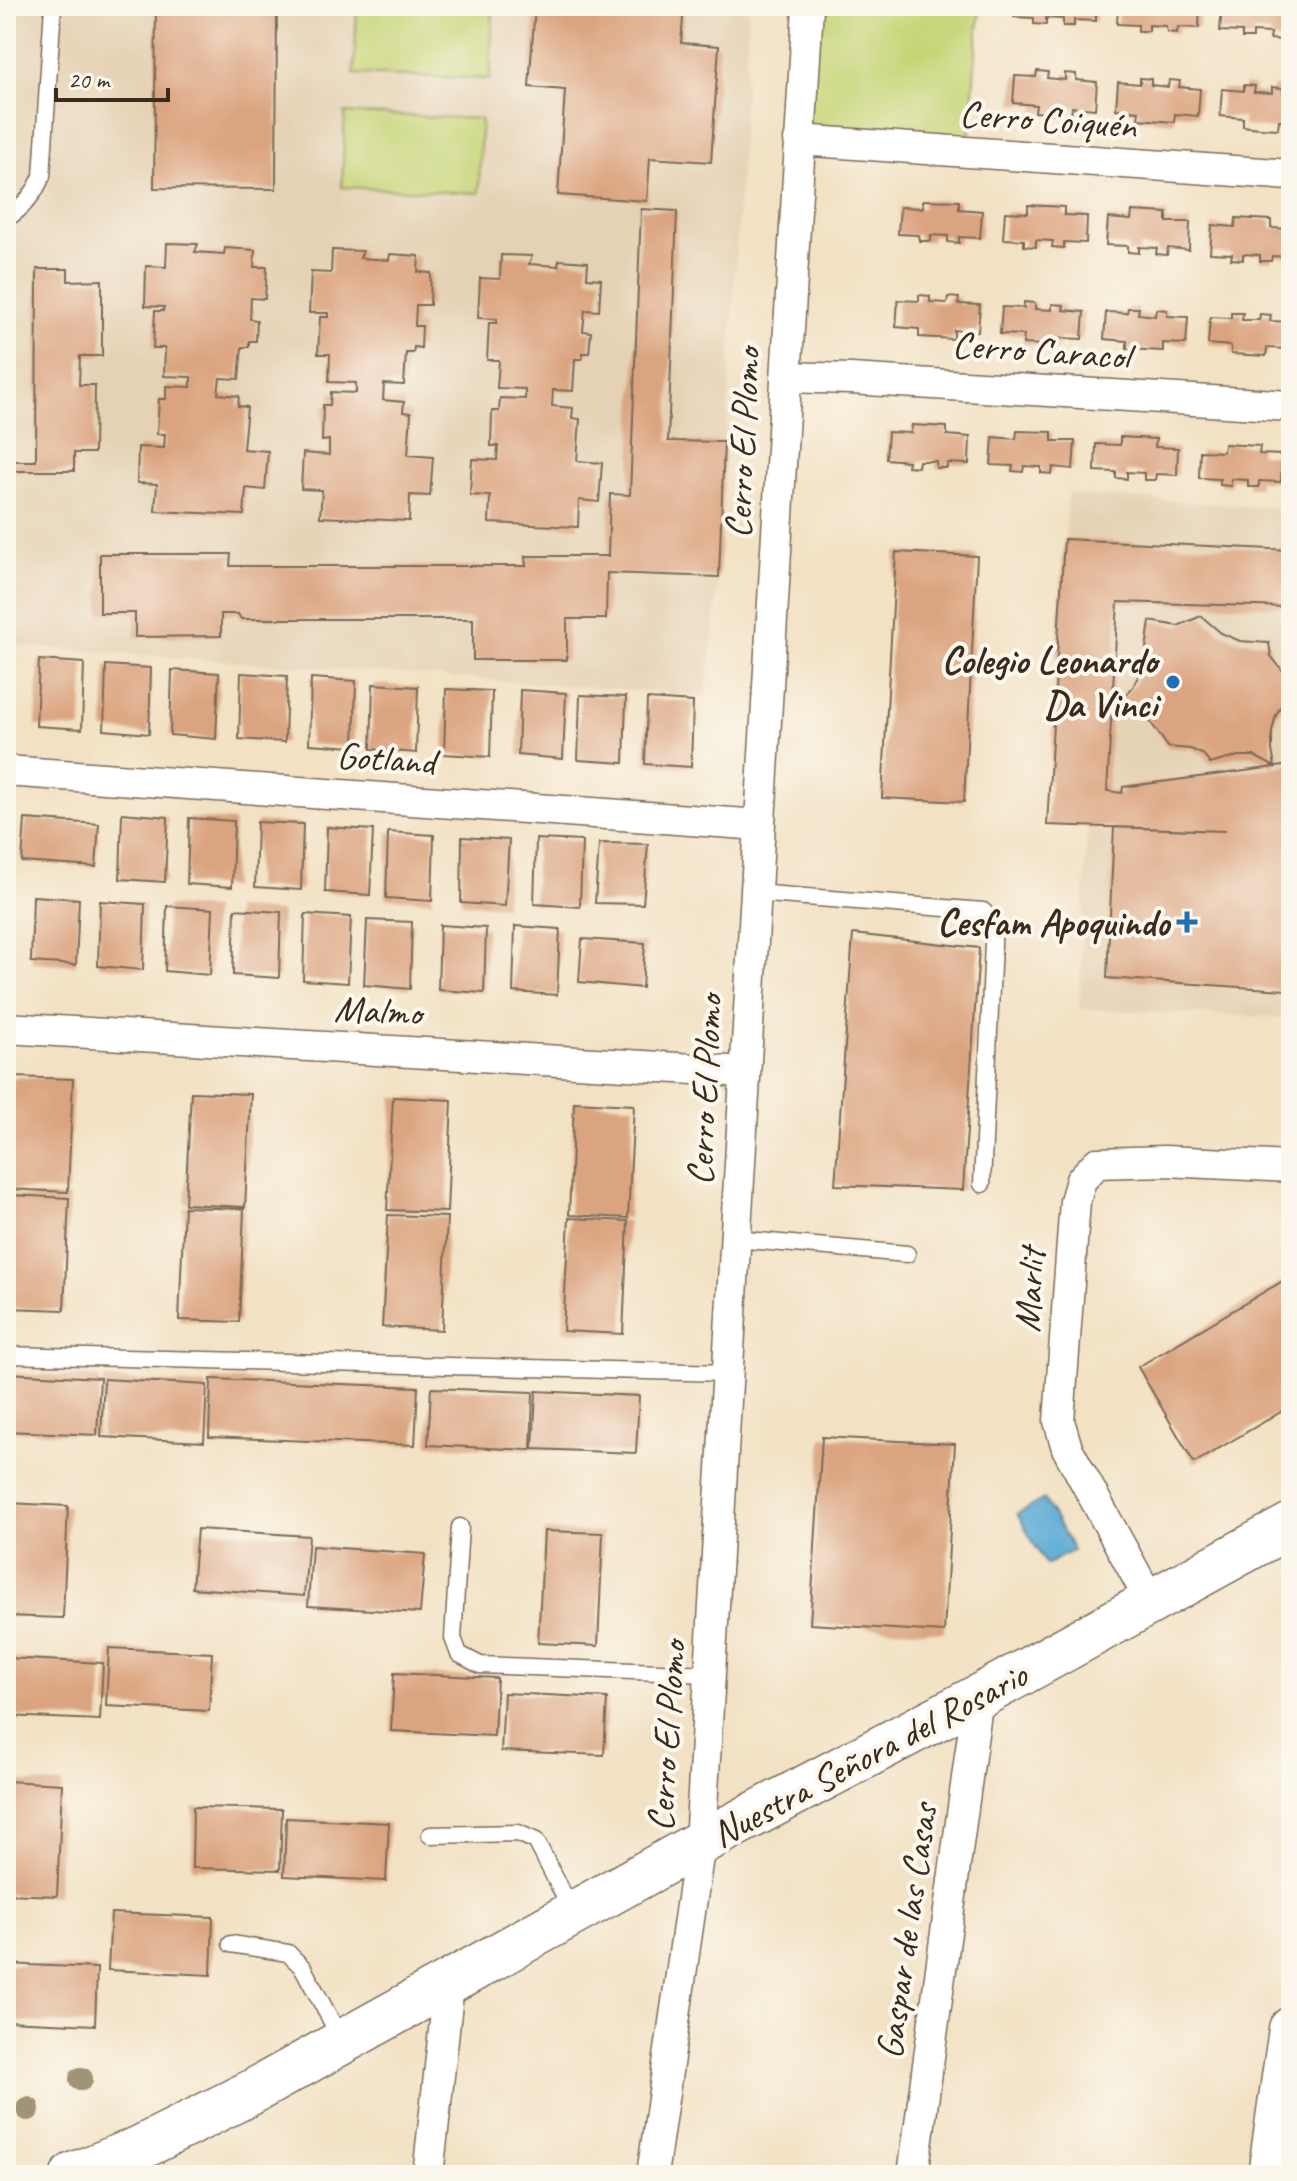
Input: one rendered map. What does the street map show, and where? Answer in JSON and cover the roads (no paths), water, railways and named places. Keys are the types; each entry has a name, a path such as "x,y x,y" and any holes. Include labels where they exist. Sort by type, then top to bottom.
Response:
{"street":[{"name":"Cerro El Plomo","path":"652,2175 700,1843 808,6"},
{"name":"Cerro Coiquén","path":"799,140 1291,175"},
{"name":"Cerro Caracol","path":"786,377 1291,406"},
{"name":"Gotland","path":"6,771 760,825"},
{"name":"Malmo","path":"6,1028 745,1072"},
{"name":"Marlit","path":"1151,1602 1067,1448 1059,1421 1075,1201 1081,1180 1097,1163 1165,1161 1291,1167"},
{"name":"Nuestra Señora del Rosario","path":"73,2175 138,2149 252,2092 700,1843 978,1697 1291,1525"},
{"name":"Gaspar de las Casas","path":"913,2175 978,1697"},
{"path":"428,2175 449,1985"},
{"path":"1270,2175 1285,2121 1291,2029"}],"lane":[{"path":"6,219 35,192 42,176 53,6"},
{"path":"755,893 983,911 990,915 994,922 982,1184"},
{"path":"735,1239 907,1254"},
{"path":"6,1355 727,1373"},
{"path":"460,1527 453,1638 459,1654 480,1665 710,1674"},
{"path":"430,1835 518,1833 536,1841 574,1914"},
{"path":"231,1944 288,1953 303,1968 343,2043"}],"water":[{"path":"1044,1499 1073,1550 1046,1565 1017,1514"}],"place":[{"name":"Colegio Leonardo Da Vinci","path":"1173,682"},
{"name":"Cesfam Apoquindo","path":"1187,922"}]}
